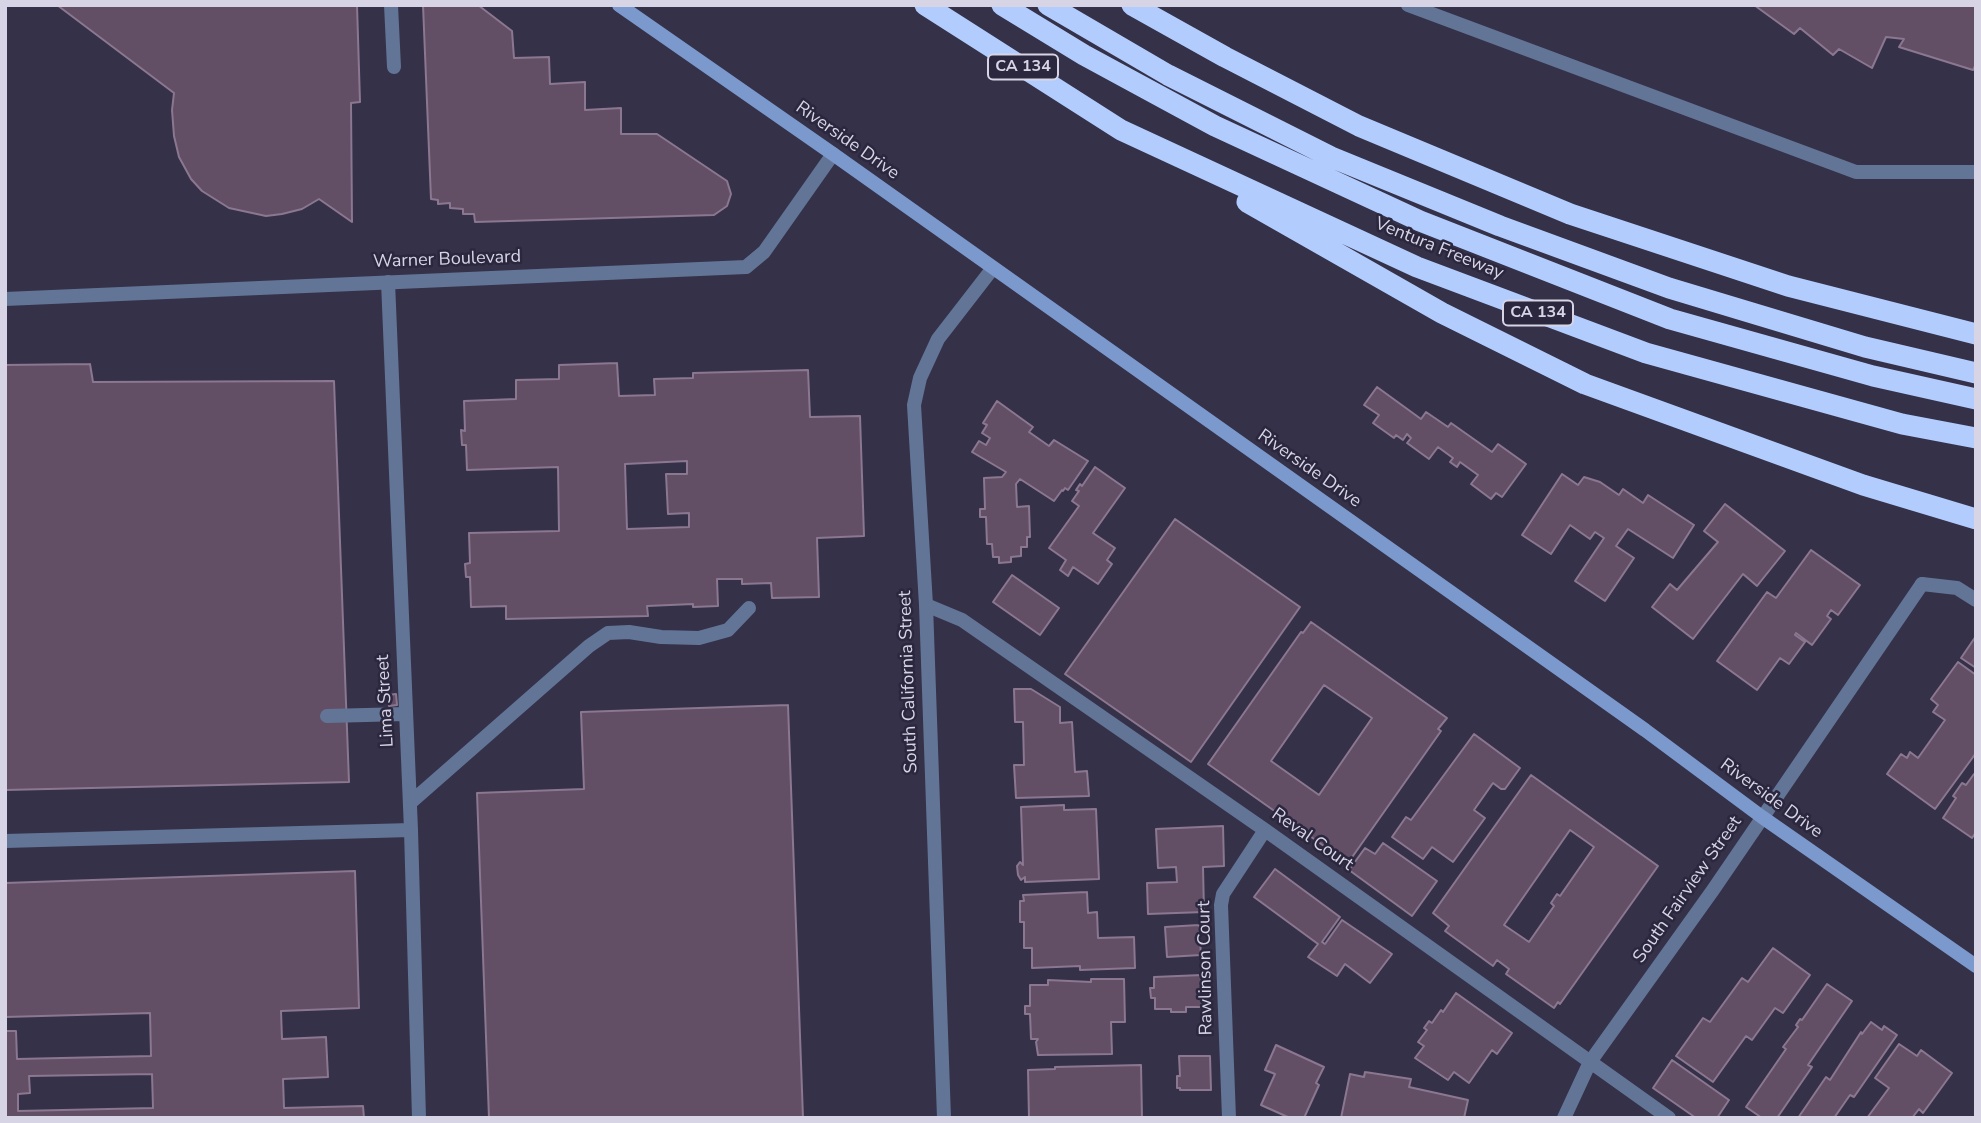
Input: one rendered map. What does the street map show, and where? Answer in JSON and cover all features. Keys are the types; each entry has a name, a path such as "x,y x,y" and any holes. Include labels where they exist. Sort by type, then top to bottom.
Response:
{"highway":[{"name":"Ventura Freeway","path":"925,5 1121,130 1417,267 1646,353 1902,424 1976,438"},
{"path":"1002,5 1084,55 1215,126 1420,221 1670,318 1873,376 1976,399"},
{"path":"1048,5 1168,75 1331,157 1500,226 1669,288 1866,346 1976,373"},
{"path":"1132,5 1225,57 1359,126 1570,214 1788,286 1976,334"},
{"path":"1121,130 1442,313 1585,384 1863,485 1976,519"}],"main road":[{"name":"Riverside Drive","path":"619,5 1976,966"}],"street":[{"path":"391,5 394,67"},
{"path":"1408,5 1856,172 1976,172"},
{"name":"Warner Boulevard","path":"5,299 746,267 764,252 833,154"},
{"name":"South California Street","path":"944,1118 926,605 914,405 920,378 938,339 993,268"},
{"name":"Lima Street","path":"388,282 410,803 419,1118"},
{"name":"South Fairview Street","path":"1564,1118 1590,1062 1713,890 1922,584 1957,587 1976,600"},
{"name":"Reval Court","path":"926,605 962,620 1265,830 1669,1118"},
{"path":"410,803 589,646 608,633 629,632 661,637 699,638 728,630 749,608"},
{"path":"327,716 405,714"},
{"path":"5,842 411,830"},
{"name":"Rawlinson Court","path":"1229,1118 1221,905 1223,894 1265,830"}],"building":[{"path":"57,5 357,5 360,102 351,103 352,222 319,199 302,209 266,216 229,208 202,191 191,179 179,157 174,136 174,93"},
{"path":"423,5 478,5 512,31 514,58 549,57 550,84 585,82 585,110 621,108 621,134 657,134 727,181 731,194 727,206 714,215 475,222 474,214 463,214 463,209 450,208 450,203 438,204 438,200 431,199"},
{"path":"1754,5 1976,5 1976,64 1973,70 1899,47 1904,39 1886,37 1872,68 1839,49 1833,55 1800,28 1794,34"},
{"path":"617,363 619,396 655,395 654,379 693,378 693,373 808,370 810,417 860,416 864,536 817,538 819,597 772,598 771,583 742,584 742,579 717,579 718,606 647,606 648,616 506,619 506,606 471,607 470,577 466,577 465,564 470,563 469,533 559,531 558,467 467,470 466,445 462,445 461,430 465,431 464,401 516,399 516,380 559,379 559,365","holes":["687,461 687,474 666,474 668,514 689,513 689,527 627,529 625,464"]},
{"path":"90,364 93,382 334,381 349,782 5,790 5,365"},
{"path":"1377,387 1421,419 1426,412 1448,427 1451,423 1492,452 1498,444 1526,464 1502,497 1496,493 1491,499 1471,484 1478,475 1460,462 1457,467 1450,462 1453,458 1438,447 1429,459 1407,443 1411,438 1407,434 1403,440 1396,435 1394,438 1373,423 1379,415 1364,405"},
{"path":"997,401 1033,427 1029,432 1049,446 1054,440 1088,461 1068,490 1062,490 1054,501 1020,479 1016,484 1017,507 1029,506 1030,537 1027,537 1027,547 1021,547 1021,556 1011,557 1011,562 999,563 999,557 993,557 992,544 987,544 986,517 980,517 980,509 985,509 984,478 1002,477 1006,472 972,452 979,441 986,445 990,438 982,433 987,425 983,423"},
{"path":"1095,467 1125,488 1093,533 1115,548 1107,560 1112,564 1098,584 1073,567 1068,576 1060,570 1066,560 1049,548 1079,506 1072,501 1079,491 1076,490"},
{"path":"1562,474 1578,485 1584,477 1600,482 1619,495 1623,489 1643,503 1648,495 1694,525 1673,558 1628,529 1616,546 1634,558 1605,601 1575,581 1604,538 1595,532 1590,539 1570,525 1551,554 1522,535"},
{"path":"1725,504 1785,551 1757,586 1743,574 1693,639 1652,607 1670,584 1677,590 1718,542 1704,531"},
{"path":"1175,519 1300,607 1191,762 1065,674"},
{"path":"1811,550 1860,585 1838,615 1831,610 1827,616 1831,619 1812,645 1796,633 1795,635 1805,642 1789,664 1780,658 1757,690 1717,661 1767,592 1776,598"},
{"path":"1012,575 1059,608 1040,635 993,602"},
{"path":"1311,622 1447,718 1438,729 1441,731 1348,863 1208,764 1301,632 1303,633","holes":["1324,685 1372,718 1319,795 1271,761"]},
{"path":"1976,636 1976,668 1961,658"},
{"path":"1958,662 1976,675 1976,753 1935,809 1887,774 1901,754 1907,758 1910,752 1918,758 1945,720 1933,712 1938,705 1931,699"},
{"path":"1014,689 1031,689 1060,707 1060,723 1072,722 1075,772 1087,771 1089,796 1016,798 1014,765 1024,765 1023,722 1015,722"},
{"path":"396,694 397,705 389,706 388,695"},
{"path":"788,705 803,1118 489,1118 477,793 584,789 581,712"},
{"path":"1474,734 1520,768 1505,789 1493,783 1474,810 1485,818 1453,862 1432,847 1423,859 1392,837 1406,817 1411,820"},
{"path":"1974,774 1976,832 1972,838 1943,818 1962,783 1966,785"},
{"path":"1531,775 1658,866 1560,1004 1558,1002 1554,1008 1506,974 1509,969 1497,960 1493,966 1445,931 1449,926 1433,913","holes":["1570,830 1594,847 1560,896 1557,894 1551,903 1554,906 1529,942 1504,925"]},
{"path":"1064,805 1064,810 1096,809 1099,879 1025,882 1025,877 1021,880 1017,866 1020,862 1023,865 1021,807"},
{"path":"1223,826 1224,866 1203,867 1204,912 1148,914 1147,883 1177,882 1176,867 1158,868 1156,829"},
{"path":"1383,843 1437,881 1412,916 1349,870 1365,848 1375,854"},
{"path":"1275,869 1340,917 1322,942 1325,944 1342,920 1392,954 1370,983 1345,964 1337,976 1308,957 1318,944 1254,897"},
{"path":"355,871 359,1008 281,1011 282,1039 326,1037 328,1077 283,1079 284,1108 363,1106 364,1118 5,1118 5,1031 16,1031 17,1059 151,1056 150,1013 5,1017 5,883","holes":["152,1074 153,1108 18,1111 18,1094 30,1093 29,1076"]},
{"path":"1087,892 1088,913 1097,912 1098,938 1134,937 1135,968 1032,968 1032,948 1024,948 1024,922 1020,922 1020,901 1024,901 1023,895"},
{"path":"1199,925 1201,955 1167,957 1165,927"},
{"path":"1773,948 1810,975 1783,1013 1775,1008 1752,1040 1746,1036 1713,1082 1676,1056 1703,1018 1710,1022 1742,978 1748,982"},
{"path":"1202,975 1203,1007 1186,1007 1186,1012 1155,1009 1155,998 1151,998 1150,988 1154,988 1154,977"},
{"path":"1091,979 1124,979 1125,1022 1111,1022 1112,1054 1038,1055 1038,1039 1031,1039 1030,1014 1025,1014 1025,1006 1030,1006 1030,985 1048,985 1048,980 1091,982"},
{"path":"1827,984 1852,1001 1808,1065 1812,1067 1777,1118 1762,1118 1746,1107 1786,1049 1783,1047 1798,1027 1796,1025"},
{"path":"1456,993 1512,1033 1497,1054 1492,1050 1469,1083 1454,1072 1448,1080 1415,1058 1424,1046 1418,1042 1427,1030 1424,1028 1429,1021 1432,1023 1441,1010 1443,1012"},
{"path":"1871,1022 1882,1030 1884,1026 1897,1035 1854,1097 1850,1095 1834,1118 1798,1118 1826,1077 1830,1080 1861,1032 1862,1034"},
{"path":"1899,1044 1917,1056 1921,1050 1952,1073 1923,1113 1919,1109 1912,1118 1867,1118 1889,1088 1875,1078"},
{"path":"1276,1045 1324,1067 1304,1118 1290,1118 1261,1105 1275,1074 1265,1070"},
{"path":"1179,1056 1210,1056 1211,1090 1177,1088 1177,1076 1180,1076"},
{"path":"1672,1060 1729,1100 1717,1118 1696,1118 1653,1088"},
{"path":"1141,1065 1142,1118 1029,1118 1028,1070"},
{"path":"1365,1072 1411,1079 1409,1087 1468,1100 1464,1118 1341,1118 1350,1074 1364,1077"}]}
